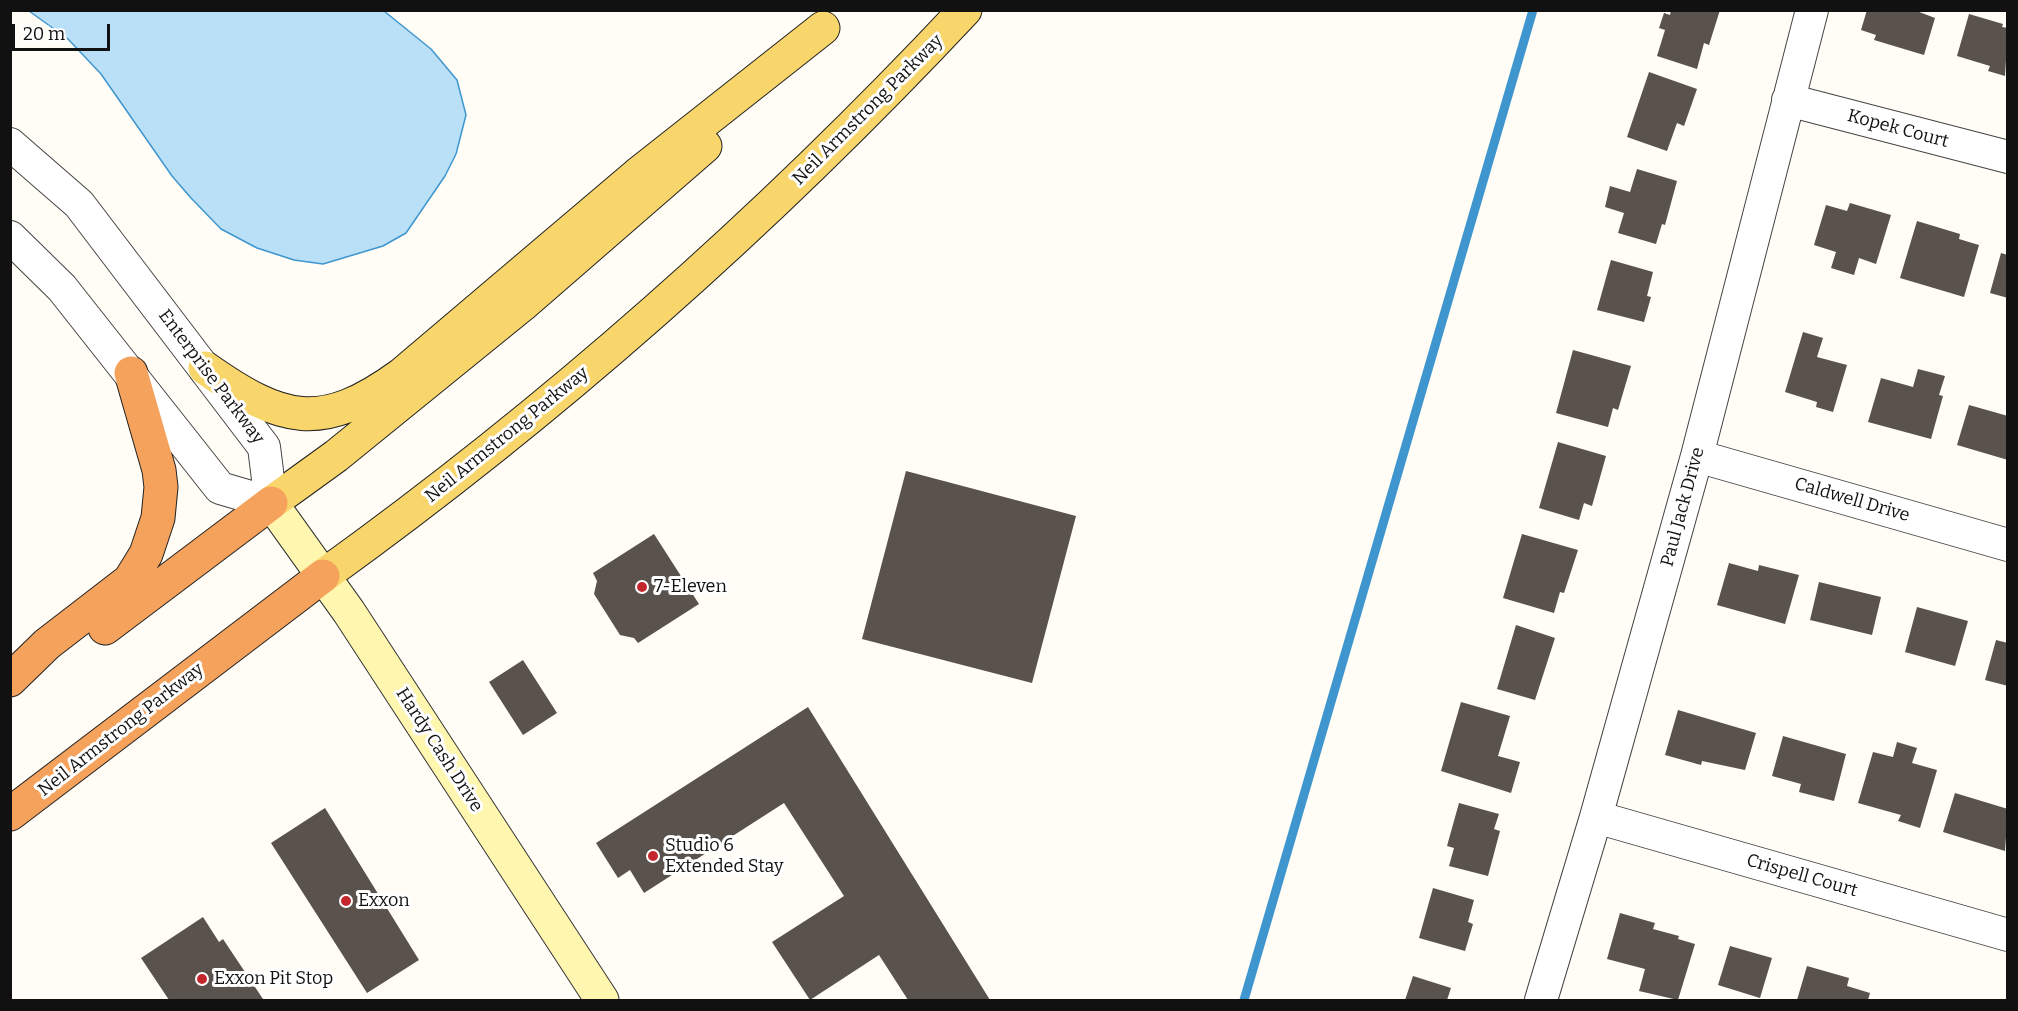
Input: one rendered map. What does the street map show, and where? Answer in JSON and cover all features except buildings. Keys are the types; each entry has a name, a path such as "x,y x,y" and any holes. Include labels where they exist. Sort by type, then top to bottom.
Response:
{"highway":[{"path":"10,680 47,644 130,580 146,554 158,518 161,487 159,470 130,373"},
{"path":"10,698 271,503"},
{"name":"Neil Armstrong Parkway","path":"10,814 323,576"}],"main road":[{"name":"Neil Armstrong Parkway","path":"323,576 408,515 628,336 848,133 965,10"},
{"path":"205,368 246,397 290,413 328,412 368,397 401,375 638,174 832,19"},
{"path":"271,503 336,456 522,305 664,184 832,19"}],"street":[{"name":"Paul Jack Drive","path":"1541,1000 1596,817 1697,456 1812,10"},
{"name":"Kopek Court","path":"1788,100 2007,157"},
{"name":"Enterprise Parkway","path":"10,144 79,204 264,447 271,503"},
{"path":"10,237 62,288 220,488 271,503"},
{"name":"Caldwell Drive","path":"1697,456 2007,545"},
{"name":"Hardy Cash Drive","path":"271,503 323,576 602,1000"},
{"name":"Crispell Court","path":"1596,817 2007,935"}],"water":[{"path":"29,11 384,11 431,49 457,80 466,115 456,154 445,176 406,233 383,246 323,264 294,260 257,248 221,229 191,198 172,176 101,74 68,39"}],"waterway":[{"path":"1244,1000 1533,10"}],"place":[{"name":"7-Eleven","path":"642,587"},
{"name":"Studio 6 Extended Stay","path":"653,856"},
{"name":"Exxon","path":"346,901"},
{"name":"Exxon Pit Stop","path":"202,979"}]}
